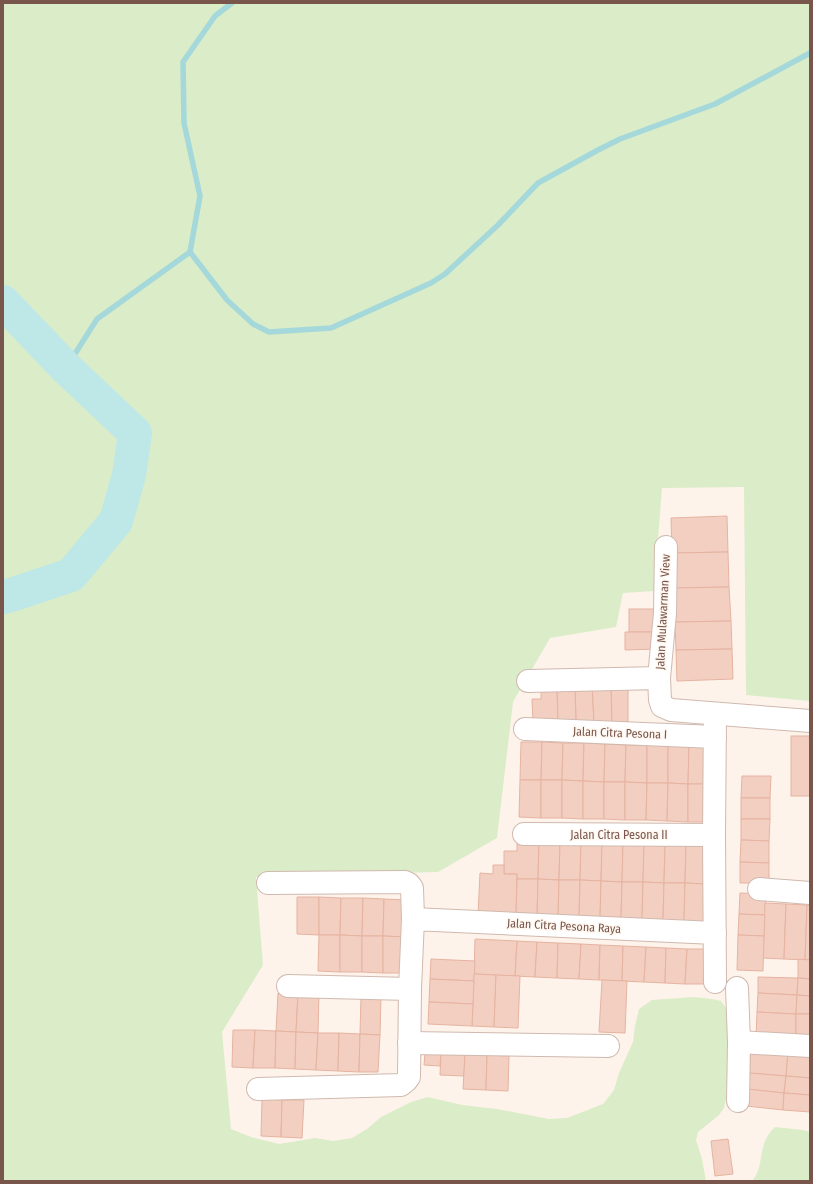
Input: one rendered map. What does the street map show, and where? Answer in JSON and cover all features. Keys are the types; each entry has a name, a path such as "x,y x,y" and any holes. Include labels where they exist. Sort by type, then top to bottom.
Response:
{"street":[{"name":"Jalan Mulawarman View","path":"666,547 665,613 659,678 660,700 662,706 671,710 716,714"},
{"name":"Jalan Mulawarman View","path":"528,680 659,678"},
{"path":"715,982 714,835 716,714 810,721"},
{"name":"Jalan Citra Pesona I","path":"525,729 715,737"},
{"name":"Jalan Citra Pesona II","path":"524,834 714,835"},
{"path":"258,1089 402,1085 409,1076 410,989 414,919 412,888 409,884 404,882 268,883"},
{"path":"759,889 810,893"},
{"name":"Jalan Citra Pesona Raya","path":"414,919 715,933"},
{"path":"288,986 410,989"},
{"path":"738,988 738,1101"},
{"path":"739,1042 810,1046"},
{"path":"409,1043 608,1046"}],"green space":[{"path":"3,3 810,3 810,701 746,695 744,487 662,488 654,591 623,593 616,627 550,638 513,702 497,838 438,872 256,877 263,965 222,1032 231,1129 251,1137 279,1144 315,1138 333,1141 352,1138 367,1129 381,1117 411,1102 428,1097 462,1105 497,1109 549,1119 567,1118 603,1104 614,1090 619,1073 633,1042 639,1009 652,1000 694,997 721,1001 726,1008 727,1025 730,1035 726,1099 724,1108 719,1115 698,1132 696,1140 702,1159 706,1181 3,1181"},
{"path":"775,1127 810,1132 810,1181 752,1181 759,1169 765,1141"}],"building":[{"path":"727,516 728,552 672,553 671,518"},
{"path":"728,552 729,587 674,588 672,553"},
{"path":"729,587 731,621 675,622 674,588"},
{"path":"629,609 657,609 657,632 629,632"},
{"path":"731,621 732,649 676,650 675,622"},
{"path":"625,632 657,632 657,649 625,650"},
{"path":"732,649 733,679 677,681 676,650"},
{"path":"592,684 594,723 576,723 575,685"},
{"path":"592,684 611,684 612,722 594,723"},
{"path":"611,684 628,684 628,722 612,722"},
{"path":"557,685 558,723 533,724 532,699 541,699 541,686"},
{"path":"557,685 575,685 576,723 558,723"},
{"path":"791,736 810,736 810,796 791,796"},
{"path":"521,742 542,742 541,780 520,780"},
{"path":"542,742 563,743 562,780 541,780"},
{"path":"563,743 584,743 583,781 562,780"},
{"path":"584,743 605,744 604,782 583,781"},
{"path":"605,744 626,745 625,782 604,782"},
{"path":"626,745 647,745 647,783 625,782"},
{"path":"647,745 668,745 668,783 647,783"},
{"path":"668,745 689,746 688,784 668,783"},
{"path":"689,746 710,747 710,784 688,784"},
{"path":"742,776 771,776 770,798 741,798"},
{"path":"520,780 541,780 541,818 519,817"},
{"path":"541,780 562,780 562,818 541,818"},
{"path":"562,780 583,781 583,819 562,818"},
{"path":"583,781 604,782 604,819 583,819"},
{"path":"604,782 625,782 625,820 604,819"},
{"path":"625,782 647,783 646,820 625,820"},
{"path":"647,783 668,783 667,821 646,820"},
{"path":"668,783 688,784 688,822 667,821"},
{"path":"688,784 710,784 709,822 688,822"},
{"path":"741,798 770,798 770,819 741,819"},
{"path":"741,819 770,819 769,841 741,840"},
{"path":"741,840 769,841 769,863 740,862"},
{"path":"517,841 539,841 538,879 517,879 517,874 504,874 504,851 517,851"},
{"path":"539,841 560,842 559,880 538,879"},
{"path":"560,842 581,843 580,880 559,880"},
{"path":"581,843 602,843 601,881 580,880"},
{"path":"602,843 623,844 622,882 601,881"},
{"path":"623,844 644,844 643,882 622,882"},
{"path":"644,844 665,845 664,883 643,882"},
{"path":"665,845 686,845 685,883 664,883"},
{"path":"686,845 707,846 706,884 685,883"},
{"path":"740,862 769,863 769,883 740,883"},
{"path":"493,865 504,865 504,874 517,874 516,916 478,915 480,873 493,874"},
{"path":"517,879 538,879 537,917 516,916"},
{"path":"538,879 559,880 558,918 537,917"},
{"path":"559,880 580,880 579,918 558,918"},
{"path":"580,880 601,881 600,919 579,918"},
{"path":"601,881 622,882 621,919 600,919"},
{"path":"622,882 643,882 642,920 621,919"},
{"path":"643,882 664,883 663,920 642,920"},
{"path":"664,883 685,883 684,921 663,920"},
{"path":"685,883 706,884 705,922 684,921"},
{"path":"740,893 766,894 765,915 739,914"},
{"path":"297,897 319,897 319,935 297,934"},
{"path":"319,897 341,898 340,935 319,935"},
{"path":"341,898 363,898 362,936 340,935"},
{"path":"363,898 384,899 383,936 362,936"},
{"path":"384,899 407,900 406,937 383,936"},
{"path":"765,903 786,904 784,959 763,958"},
{"path":"786,904 807,905 805,960 784,959"},
{"path":"807,905 810,905 810,960 805,960"},
{"path":"739,914 765,915 764,936 738,935"},
{"path":"319,935 340,935 340,972 318,971"},
{"path":"340,935 362,936 362,972 340,972"},
{"path":"738,935 764,936 763,971 737,970"},
{"path":"362,936 383,936 383,973 362,972"},
{"path":"383,936 406,937 406,973 383,973"},
{"path":"475,939 517,941 515,976 474,974"},
{"path":"517,941 537,942 535,977 515,976"},
{"path":"537,942 558,943 557,978 535,977"},
{"path":"558,943 581,944 579,979 557,978"},
{"path":"581,944 600,945 599,980 579,979"},
{"path":"600,945 623,946 622,981 599,980"},
{"path":"623,946 646,947 644,982 622,981"},
{"path":"646,947 666,948 665,983 644,982"},
{"path":"666,948 687,949 685,984 665,983"},
{"path":"687,949 705,949 704,984 685,984"},
{"path":"431,959 475,961 474,981 430,979"},
{"path":"798,959 810,960 810,979 798,978"},
{"path":"474,974 496,975 494,1027 472,1026"},
{"path":"496,975 520,976 518,1028 494,1027"},
{"path":"758,977 798,978 797,995 758,993"},
{"path":"798,978 810,979 810,996 797,995"},
{"path":"430,979 474,981 473,1004 429,1002"},
{"path":"602,980 627,981 625,1033 599,1032"},
{"path":"278,993 298,994 296,1032 276,1031"},
{"path":"758,993 797,995 796,1014 757,1012"},
{"path":"298,994 319,994 318,1033 296,1032"},
{"path":"797,995 810,996 810,1014 796,1014"},
{"path":"361,996 381,997 380,1035 360,1034"},
{"path":"429,1002 473,1004 472,1026 428,1024"},
{"path":"757,1012 796,1014 796,1038 756,1037"},
{"path":"796,1014 810,1014 810,1039 796,1038"},
{"path":"233,1030 255,1030 253,1068 232,1067"},
{"path":"255,1030 276,1031 275,1068 253,1068"},
{"path":"276,1031 296,1032 295,1069 275,1068"},
{"path":"296,1032 318,1033 316,1070 295,1069"},
{"path":"318,1033 339,1033 338,1071 316,1070"},
{"path":"339,1033 360,1034 359,1072 338,1071"},
{"path":"360,1034 380,1035 378,1072 359,1072"},
{"path":"751,1049 788,1053 786,1076 749,1073"},
{"path":"425,1053 441,1053 440,1066 424,1065"},
{"path":"441,1053 465,1054 464,1076 440,1075"},
{"path":"788,1053 810,1055 810,1078 786,1076"},
{"path":"465,1054 487,1055 486,1090 463,1089"},
{"path":"487,1055 509,1056 508,1091 486,1090"},
{"path":"749,1073 786,1076 784,1093 747,1089"},
{"path":"786,1076 810,1078 810,1095 784,1093"},
{"path":"747,1089 784,1093 783,1110 746,1106"},
{"path":"784,1093 810,1095 810,1112 783,1110"},
{"path":"262,1099 282,1100 281,1137 261,1136"},
{"path":"282,1100 304,1100 302,1138 281,1137"},
{"path":"728,1139 733,1174 715,1176 711,1141"}],"waterway":[{"path":"66,368 97,319 190,252 200,196 184,123 183,62 215,16 232,3"},
{"path":"190,252 227,300 253,324 269,332 331,328 431,283 445,274 498,225 538,183 620,139 715,104 810,53"},
{"path":"3,302 66,368 135,433 129,475 116,521 71,575 3,597"}]}
